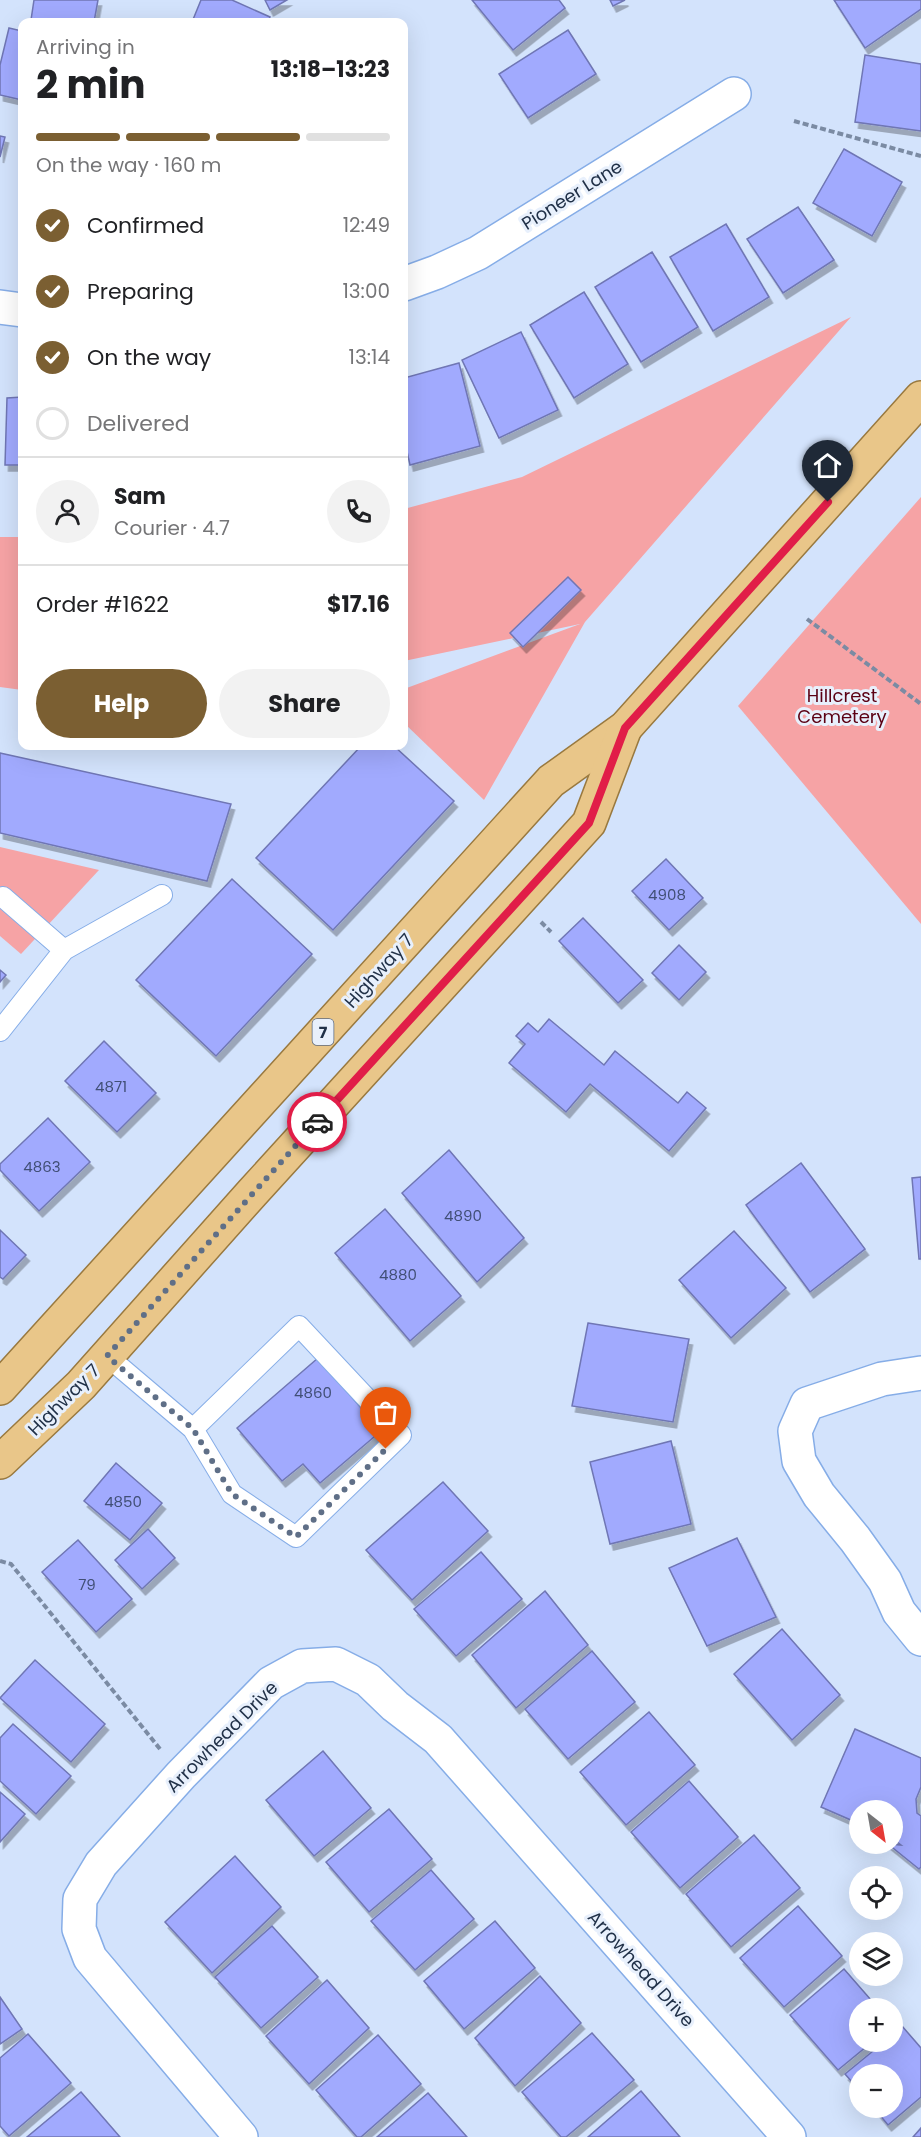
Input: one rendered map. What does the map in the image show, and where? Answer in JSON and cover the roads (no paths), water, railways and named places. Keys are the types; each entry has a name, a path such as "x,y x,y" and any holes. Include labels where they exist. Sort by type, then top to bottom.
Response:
{"main road":[{"name":"Highway 7","path":"0,1388 551,781 625,728 921,398"},
{"name":"Highway 7","path":"4,1450 81,1385 589,823 625,728"}],"street":[{"name":"Pioneer Lane","path":"408,281 436,273 478,253 734,94"},
{"path":"0,307 18,309"},
{"path":"921,1373 882,1379 807,1404 795,1431 799,1461 819,1495 879,1572 899,1612 921,1638"},
{"name":"Arrowhead Drive","path":"241,2137 90,1958 80,1929 80,1899 101,1864 182,1775 271,1683 302,1666 336,1664 368,1680 395,1706 438,1739 789,2137"}],"lane":[{"path":"0,1031 64,950 162,895"},
{"path":"3,897 64,950"},
{"path":"107,1356 193,1429 232,1494 296,1537 401,1435 299,1326 193,1429"}],"park label":[{"name":"Hillcrest Cemetery","path":"842,706"}]}
